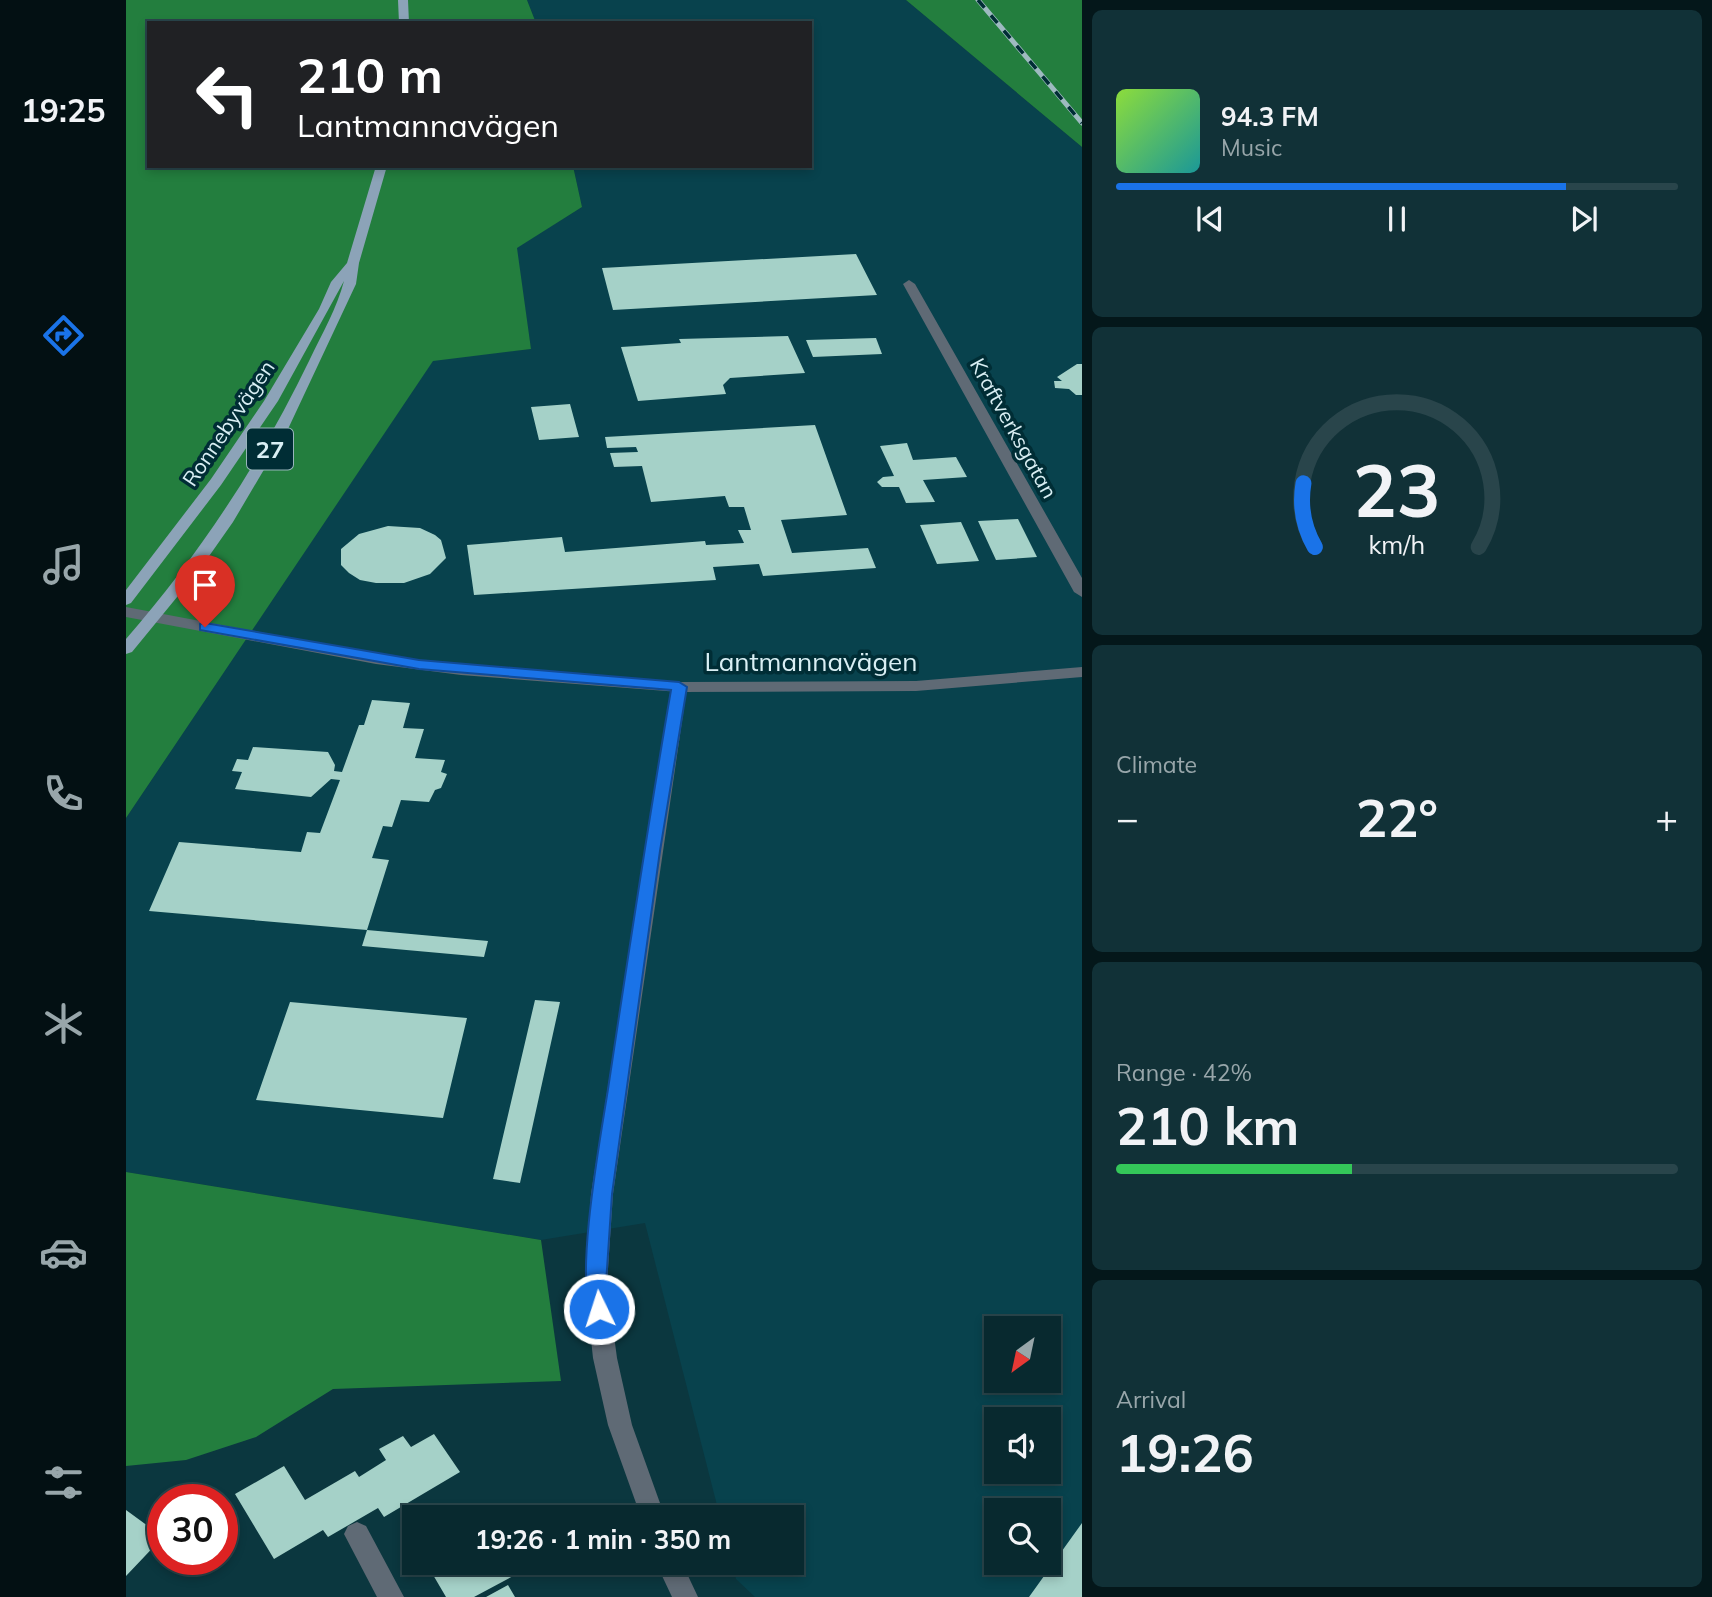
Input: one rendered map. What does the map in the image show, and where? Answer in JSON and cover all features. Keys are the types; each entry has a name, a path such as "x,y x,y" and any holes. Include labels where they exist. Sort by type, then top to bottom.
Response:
{"main road":[{"path":"403,0 404,21"},
{"name":"Ronnebyvägen","path":"126,649 155,618 198,560 266,456 350,284 353,263 381,168"},
{"name":"Ronnebyvägen","path":"126,600 216,482 271,401 325,309 337,282 353,263"}],"street":[{"name":"Kraftverksgatan","path":"909,284 1082,592"},
{"name":"Lantmannavägen","path":"126,612 376,659 461,670 679,687 916,686 1082,672"},
{"path":"649,1505 621,1425 605,1359 596,1284 602,1194 679,687"},
{"path":"357,1534 391,1597"},
{"path":"675,1575 685,1597"}],"shaded area":[{"path":"527,0 906,0 1082,147 1082,1597 755,1597 735,1575 804,1575 804,1505 717,1505 645,1223 541,1240 126,1172 126,818 433,360 531,349 516,248 582,207 573,168 812,168 812,21 535,21"}],"green space":[{"path":"126,0 527,0 535,21 147,21 147,168 573,168 582,207 517,248 531,349 433,361 126,818"},
{"path":"906,0 1082,0 1082,147"},
{"path":"126,1172 541,1240 561,1381 333,1389 256,1437 186,1460 126,1466"}],"building":[{"path":"856,254 877,295 613,310 602,268"},
{"path":"788,336 805,373 730,378 723,385 726,394 638,401 621,347 681,343 679,339"},
{"path":"876,338 882,354 813,357 806,340"},
{"path":"1077,364 1082,364 1082,395 1076,395 1069,389 1055,388 1054,381 1062,381 1057,377"},
{"path":"570,404 579,437 539,440 531,407"},
{"path":"815,425 847,515 781,520 792,553 868,548 876,568 763,576 759,564 713,567 716,580 474,595 467,545 562,537 565,552 705,541 706,545 744,543 738,530 751,530 744,507 729,507 725,496 651,502 642,466 614,467 610,453 638,452 636,447 607,448 605,437"},
{"path":"907,443 913,460 956,457 967,477 923,480 935,502 906,503 899,487 882,487 877,482 883,477 894,476 880,446"},
{"path":"1018,519 1037,557 996,560 978,521"},
{"path":"961,522 979,561 937,564 920,525"},
{"path":"388,526 420,528 435,535 441,540 446,558 430,574 404,583 360,580 341,565 341,549 359,534"},
{"path":"372,700 410,703 403,728 424,729 415,758 445,760 441,772 447,774 441,788 435,790 429,802 401,800 392,827 383,826 372,858 389,860 367,930 149,911 179,842 301,852 307,832 320,833 340,780 331,779 311,797 235,789 242,772 232,771 237,759 248,760 253,747 328,752 335,765 334,771 342,772 359,725 364,725"},
{"path":"367,930 488,941 484,957 362,946"},
{"path":"535,1000 560,1002 520,1183 493,1179"},
{"path":"290,1002 467,1018 443,1118 256,1100"},
{"path":"434,1434 460,1472 384,1517 378,1508 328,1537 323,1530 274,1559 238,1499 238,1492 284,1466 305,1500 355,1471 359,1477 386,1460 379,1449 403,1436 411,1447"},
{"path":"126,1510 147,1525 147,1554 126,1576"},
{"path":"1082,1523 1082,1597 1029,1597 1045,1575 1061,1575 1061,1552"},
{"path":"433,1575 515,1575 474,1597 446,1597"},
{"path":"508,1585 515,1597 486,1597"}],"railway":[{"path":"978,0 1082,123"}],"route":[{"path":"205,627 376,659 461,670 679,687 602,1194 596,1284 599,1309"}]}
